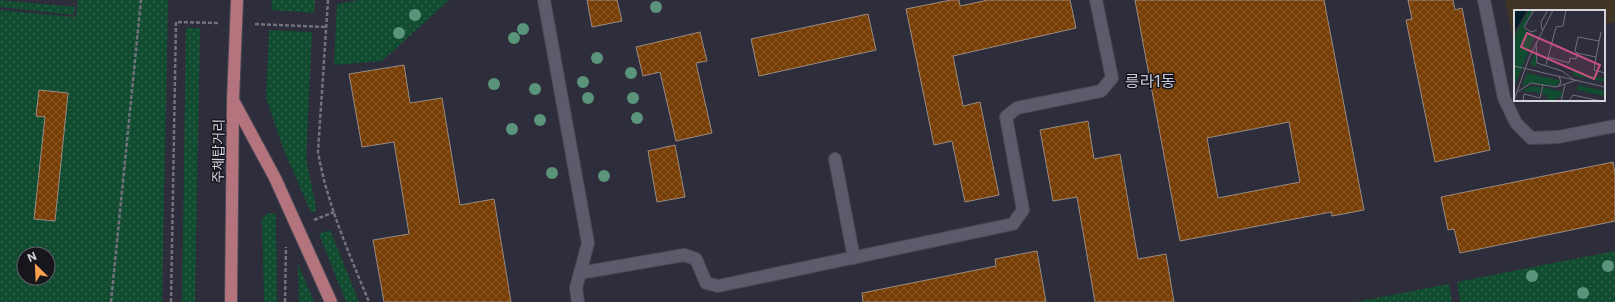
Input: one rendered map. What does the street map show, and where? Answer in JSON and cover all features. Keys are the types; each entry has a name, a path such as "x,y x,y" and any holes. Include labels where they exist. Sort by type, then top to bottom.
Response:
{"main road":[{"name":"주체탑거리","path":"231,302 233,100 237,0"},
{"path":"233,100 279,185 331,302"}],"street":[{"path":"544,0 588,243 576,288 578,302"},
{"path":"580,273 684,255 696,259 706,283 718,286 1013,224 1023,210 1006,117 1017,108 1101,91 1112,78 1096,0"},
{"path":"1484,0 1504,98 1516,123 1531,138 1558,137 1615,126"},
{"path":"835,159 854,258"}],"path":[{"path":"111,302 141,0"},
{"path":"328,0 318,152 322,175 338,226 369,302"},
{"path":"171,302 176,22 326,27"}],"shaded area":[{"path":"1505,0 1615,0 1615,22 1605,25 1605,10 1514,10 1514,43"}],"green space":[{"path":"0,0 75,7 74,15 0,7"},
{"path":"78,0 168,0 162,302 0,302 0,10 76,16"},
{"path":"272,0 315,0 314,13 271,10"},
{"path":"360,0 449,0 382,61 334,65 337,4"},
{"path":"186,28 200,28 195,302 182,302"},
{"path":"269,30 312,32 306,159 316,207 316,211 313,213 310,210 283,148 266,98"},
{"path":"268,213 276,214 277,302 264,302 262,219"},
{"path":"330,230 359,302 346,302 319,234"},
{"path":"1615,251 1615,302 1460,302 1457,282"},
{"path":"298,264 314,302 299,302"},
{"path":"1449,284 1452,302 1355,302"}],"building":[{"path":"587,0 617,0 622,21 592,27"},
{"path":"951,0 959,0 960,6 988,0 1070,0 1076,28 953,56 963,106 980,102 999,195 965,202 952,141 934,145 906,9"},
{"path":"1135,0 1324,0 1364,210 1332,216 1331,212 1180,241","holes":["1289,122 1300,182 1218,198 1207,138"]},
{"path":"1408,0 1453,0 1455,10 1462,8 1490,150 1435,162 1406,20 1412,19"},
{"path":"868,14 876,50 759,76 751,39"},
{"path":"700,32 707,61 696,63 712,133 676,141 660,72 643,76 636,47"},
{"path":"404,65 410,103 442,98 460,205 494,199 511,302 384,302 373,240 409,234 394,142 362,147 349,74"},
{"path":"39,90 68,93 55,221 34,219 45,117 36,116"},
{"path":"1088,121 1094,159 1120,154 1138,259 1166,254 1174,302 1095,302 1077,197 1053,201 1040,130"},
{"path":"675,145 685,197 657,202 648,151"},
{"path":"1613,162 1615,174 1615,221 1460,253 1454,229 1448,230 1441,197"},
{"path":"1037,251 1046,302 863,302 862,293 996,266 995,259"}],"district":[{"name":"릉라1동","path":"1150,81"}]}
